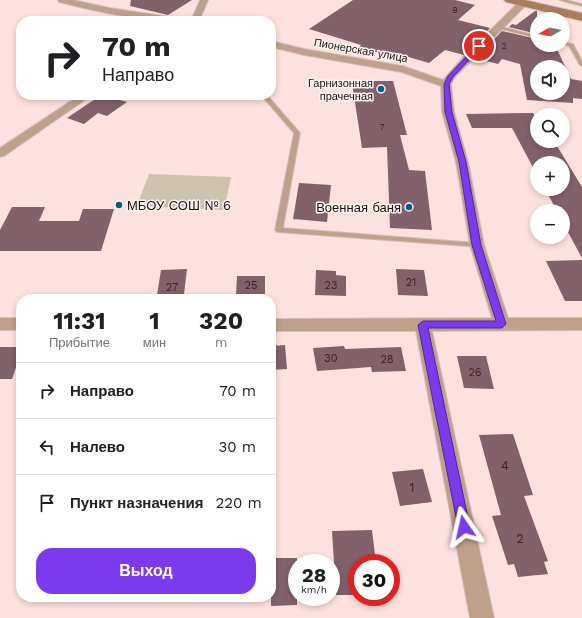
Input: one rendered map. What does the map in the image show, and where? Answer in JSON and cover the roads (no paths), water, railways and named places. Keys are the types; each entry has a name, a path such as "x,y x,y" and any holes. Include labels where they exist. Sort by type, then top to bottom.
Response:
{"main road":[{"path":"510,0 526,2 582,17"}],"street":[{"path":"62,0 110,11 143,16"},
{"path":"197,16 204,0"},
{"path":"502,324 476,245 462,162 448,112 446,84 450,77 526,2"},
{"name":"Пионерская улица","path":"276,45 304,52 403,69 446,84"},
{"path":"0,153 80,100"},
{"path":"0,324 16,324"},
{"path":"276,324 582,324"},
{"path":"423,325 482,618"}],"lane":[{"path":"561,0 582,5"},
{"path":"499,27 530,35"},
{"path":"570,45 582,65"},
{"path":"268,100 297,133 279,230 476,245"}],"place":[{"name":"Гарнизонная прачечная","path":"381,89"},
{"name":"МБОУ СОШ № 6","path":"119,205"},
{"name":"Военная баня","path":"409,207"}]}
